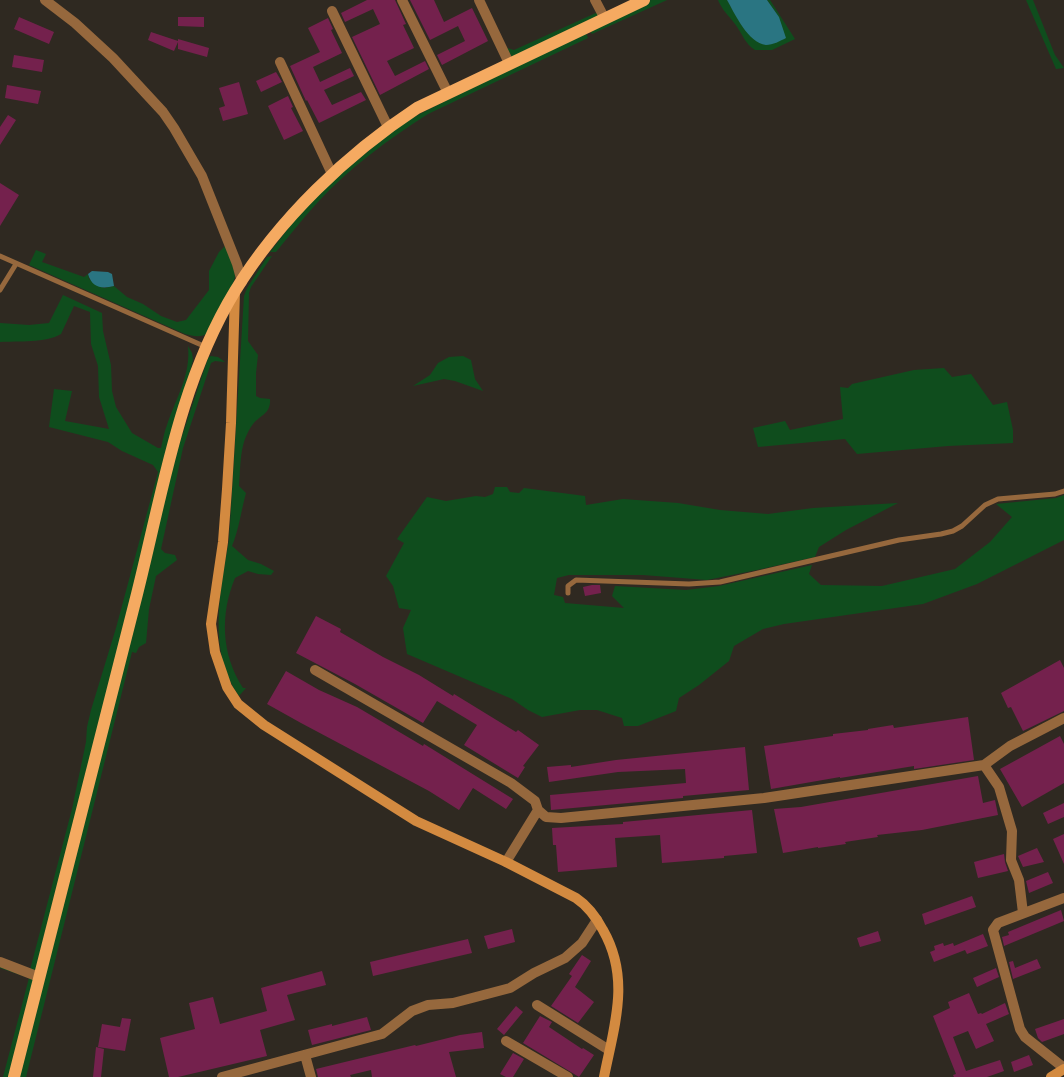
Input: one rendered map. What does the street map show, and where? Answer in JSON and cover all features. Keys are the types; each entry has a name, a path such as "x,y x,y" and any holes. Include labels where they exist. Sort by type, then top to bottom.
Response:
{"main road":[{"path":"14,1077 145,560 171,448 196,372 206,348 239,287 262,254 299,208 332,174 388,127 417,108 644,0"}],"street":[{"path":"45,0 75,23 113,58 168,120 202,176 237,264 239,287 227,498 223,542 211,624 215,652 227,686 238,704 264,726 380,799 416,821 506,862 576,898 590,910 608,939 619,980 619,999 604,1077"},
{"path":"402,0 448,93"},
{"path":"480,0 509,63"},
{"path":"595,0 606,18"},
{"path":"332,10 388,127"},
{"path":"280,62 332,174"},
{"path":"315,670 511,783 535,801 538,810 546,817 561,818 764,798 984,765 1010,746 1064,718"},
{"path":"984,765 999,788 1012,832 1011,860 1019,880 1023,913"},
{"path":"506,862 538,810"},
{"path":"1051,1077 1064,1068 1025,1037 1020,1028 994,930 998,923 1064,898"},
{"path":"222,1077 382,1034 412,1010 490,995 510,988 534,973 565,958 582,943 597,920"},
{"path":"0,962 39,977"},
{"path":"536,1005 609,1050"},
{"path":"506,1041 568,1077"},
{"path":"306,1055 311,1077"}],"lane":[{"path":"0,256 206,348"},
{"path":"0,290 16,264"},
{"path":"568,593 568,586 576,580 689,584 728,580 899,540 954,531 985,505 998,499 1055,494 1064,491"}],"green space":[{"path":"651,0 667,0 592,34 589,30"},
{"path":"718,0 727,0 745,30 779,17 767,0 770,0 795,39 772,50 755,50 746,42"},
{"path":"1026,0 1033,0 1055,55 1064,68 1056,69"},
{"path":"598,12 600,17 512,57 507,48 514,50"},
{"path":"585,30 588,38 428,114 399,134 343,177 312,208 276,252 270,252 318,193 402,123"},
{"path":"225,246 234,268 234,280 224,306 211,330 205,335 200,336 185,334 29,265 36,250 46,254 42,262 84,277 88,274 89,279 104,288 114,286 127,297 143,304 161,316 177,322 186,320 209,290 209,271 219,252"},
{"path":"272,256 249,293 248,341 258,355 256,396 270,399 270,404 267,411 248,431 243,446 239,486 246,493 232,546 248,560 274,571 271,575 248,571 235,578 230,592 225,620 225,634 230,662 243,688 246,688 239,696 229,679 219,641 220,600 229,540 244,296 267,257"},
{"path":"63,295 102,313 103,331 111,365 112,391 116,407 132,433 158,448 161,448 166,428 185,377 188,346 193,360 35,972 30,970 72,809 91,710 116,628 158,472 153,465 122,451 108,442 49,427 54,389 72,391 65,421 109,429 99,397 98,366 91,344 90,312 74,306 61,334 55,337 40,340 0,342 0,323 29,325 49,323"},
{"path":"211,356 218,357 225,362 215,361 211,363 183,448 161,549 165,553 175,555 177,560 156,576 149,609 146,643 139,647 136,653 132,652 26,1077 19,1077 171,475 208,358"},
{"path":"463,356 471,360 475,379 483,391 444,379 413,386 430,375 438,363 449,357"},
{"path":"944,368 952,377 971,374 993,405 1007,402 1013,430 1013,443 948,446 857,454 845,439 758,447 753,428 785,421 790,430 843,419 840,387 848,388 852,384 914,370"},
{"path":"495,487 507,487 510,492 519,493 524,488 585,496 586,505 623,499 678,503 720,510 768,514 813,508 898,503 846,530 819,547 815,557 707,580 643,575 569,575 557,578 554,595 563,597 565,603 624,608 612,596 615,586 686,590 719,586 812,565 809,574 821,585 882,586 955,569 990,542 1012,517 996,504 1056,498 1064,495 1064,540 977,584 923,604 784,624 763,629 734,646 729,661 679,698 676,711 638,726 624,726 622,718 597,710 580,710 542,717 512,699 407,654 403,628 411,610 399,608 393,586 386,576 404,543 397,539 427,497 446,501 476,496 485,497 493,494"},
{"path":"0,964 37,979 11,1077 3,1077 29,978 0,968"}],"water":[{"path":"727,0 767,0 779,17 786,38 766,45 759,43 748,34"},
{"path":"92,271 112,274 114,286 102,287 95,285 88,274"}],"building":[{"path":"367,0 395,0 406,24 403,25 414,48 387,61 395,76 425,61 429,69 380,95 352,37 380,24 373,9 345,22 341,13"},
{"path":"410,0 434,0 444,22 472,8 488,41 442,65 437,55 465,41 458,26 430,40"},
{"path":"19,17 54,32 49,44 14,29"},
{"path":"178,17 204,17 204,27 178,26"},
{"path":"328,18 333,29 331,30 342,53 313,67 320,82 350,68 354,76 324,90 332,105 361,92 366,100 319,123 306,101 290,66 320,52 308,28"},
{"path":"151,32 209,48 207,57 178,49 178,42 174,51 148,40"},
{"path":"14,55 44,60 42,72 12,67"},
{"path":"276,72 282,82 261,92 256,81"},
{"path":"239,82 248,114 223,121 219,108 225,106 219,88"},
{"path":"7,85 41,91 38,104 5,98"},
{"path":"288,96 293,107 291,108 303,131 284,140 268,106"},
{"path":"8,115 16,120 0,145 0,127"},
{"path":"0,183 19,195 0,226"},
{"path":"600,585 601,593 585,596 583,587"},
{"path":"316,616 341,629 340,632 383,657 419,675 453,696 454,694 516,732 518,730 539,745 523,766 525,767 518,778 464,745 477,725 437,701 423,723 296,653"},
{"path":"1060,660 1064,668 1064,711 1023,731 1011,707 1008,708 1001,693"},
{"path":"286,671 319,690 357,707 423,746 424,744 513,799 506,809 473,788 459,810 429,791 267,704"},
{"path":"968,717 974,760 914,769 914,766 771,789 764,746 893,725 894,728"},
{"path":"1060,736 1064,744 1064,783 1022,807 1000,769"},
{"path":"745,747 749,790 551,810 550,795 686,783 685,769 618,772 549,782 547,767 571,765 571,767 616,760"},
{"path":"978,776 983,803 995,800 998,815 922,830 877,835 878,837 845,842 846,844 783,853 774,809 801,807"},
{"path":"1064,803 1064,817 1048,824 1043,813"},
{"path":"752,810 757,853 724,856 724,858 662,863 660,835 615,838 617,867 558,872 556,845 553,845 552,828 623,824 623,822"},
{"path":"1064,834 1064,864 1053,839"},
{"path":"1037,848 1044,862 1023,867 1018,856"},
{"path":"1004,854 1008,871 978,878 974,862"},
{"path":"1048,872 1053,883 1029,893 1026,881"},
{"path":"972,896 976,907 925,925 922,914"},
{"path":"1061,910 1064,921 1004,946 1002,937 1009,935 1008,932"},
{"path":"512,929 515,942 488,949 484,936"},
{"path":"878,931 881,941 860,947 857,938"},
{"path":"983,934 988,946 967,954 965,950 934,962 930,952 935,950 934,946 943,943 944,946 953,943 954,946"},
{"path":"468,939 472,953 373,976 370,962"},
{"path":"582,955 591,961 575,987 594,1002 578,1023 551,1006 572,976 569,974"},
{"path":"1037,959 1041,968 1013,979 1009,962 1013,961 1015,968"},
{"path":"996,968 999,977 977,987 973,978"},
{"path":"322,971 326,985 287,995 295,1020 260,1030 267,1056 178,1077 169,1077 160,1038 195,1029 189,1003 213,997 220,1024 267,1011 261,988"},
{"path":"969,993 978,1014 982,1014 1005,1003 1009,1014 986,1024 994,1041 976,1049 968,1031 953,1037 966,1071 1000,1060 1004,1071 987,1077 954,1077 953,1075 956,1074 933,1016 950,1008 948,1002"},
{"path":"516,1006 523,1012 504,1035 497,1029"},
{"path":"540,1016 552,1022 549,1027 594,1055 579,1077 523,1043"},
{"path":"367,1017 371,1030 312,1045 308,1030"},
{"path":"122,1018 131,1019 125,1051 98,1047 102,1024 120,1027"},
{"path":"1064,1019 1064,1034 1042,1042 1038,1038 1035,1029"},
{"path":"482,1032 484,1048 449,1052 456,1077 372,1077 371,1070 350,1075 351,1077 318,1077 316,1069 415,1045"},
{"path":"96,1047 104,1049 101,1077 93,1077"},
{"path":"513,1053 524,1059 513,1077 506,1077 500,1074"},
{"path":"1029,1055 1033,1065 1014,1072 1011,1062"}]}
